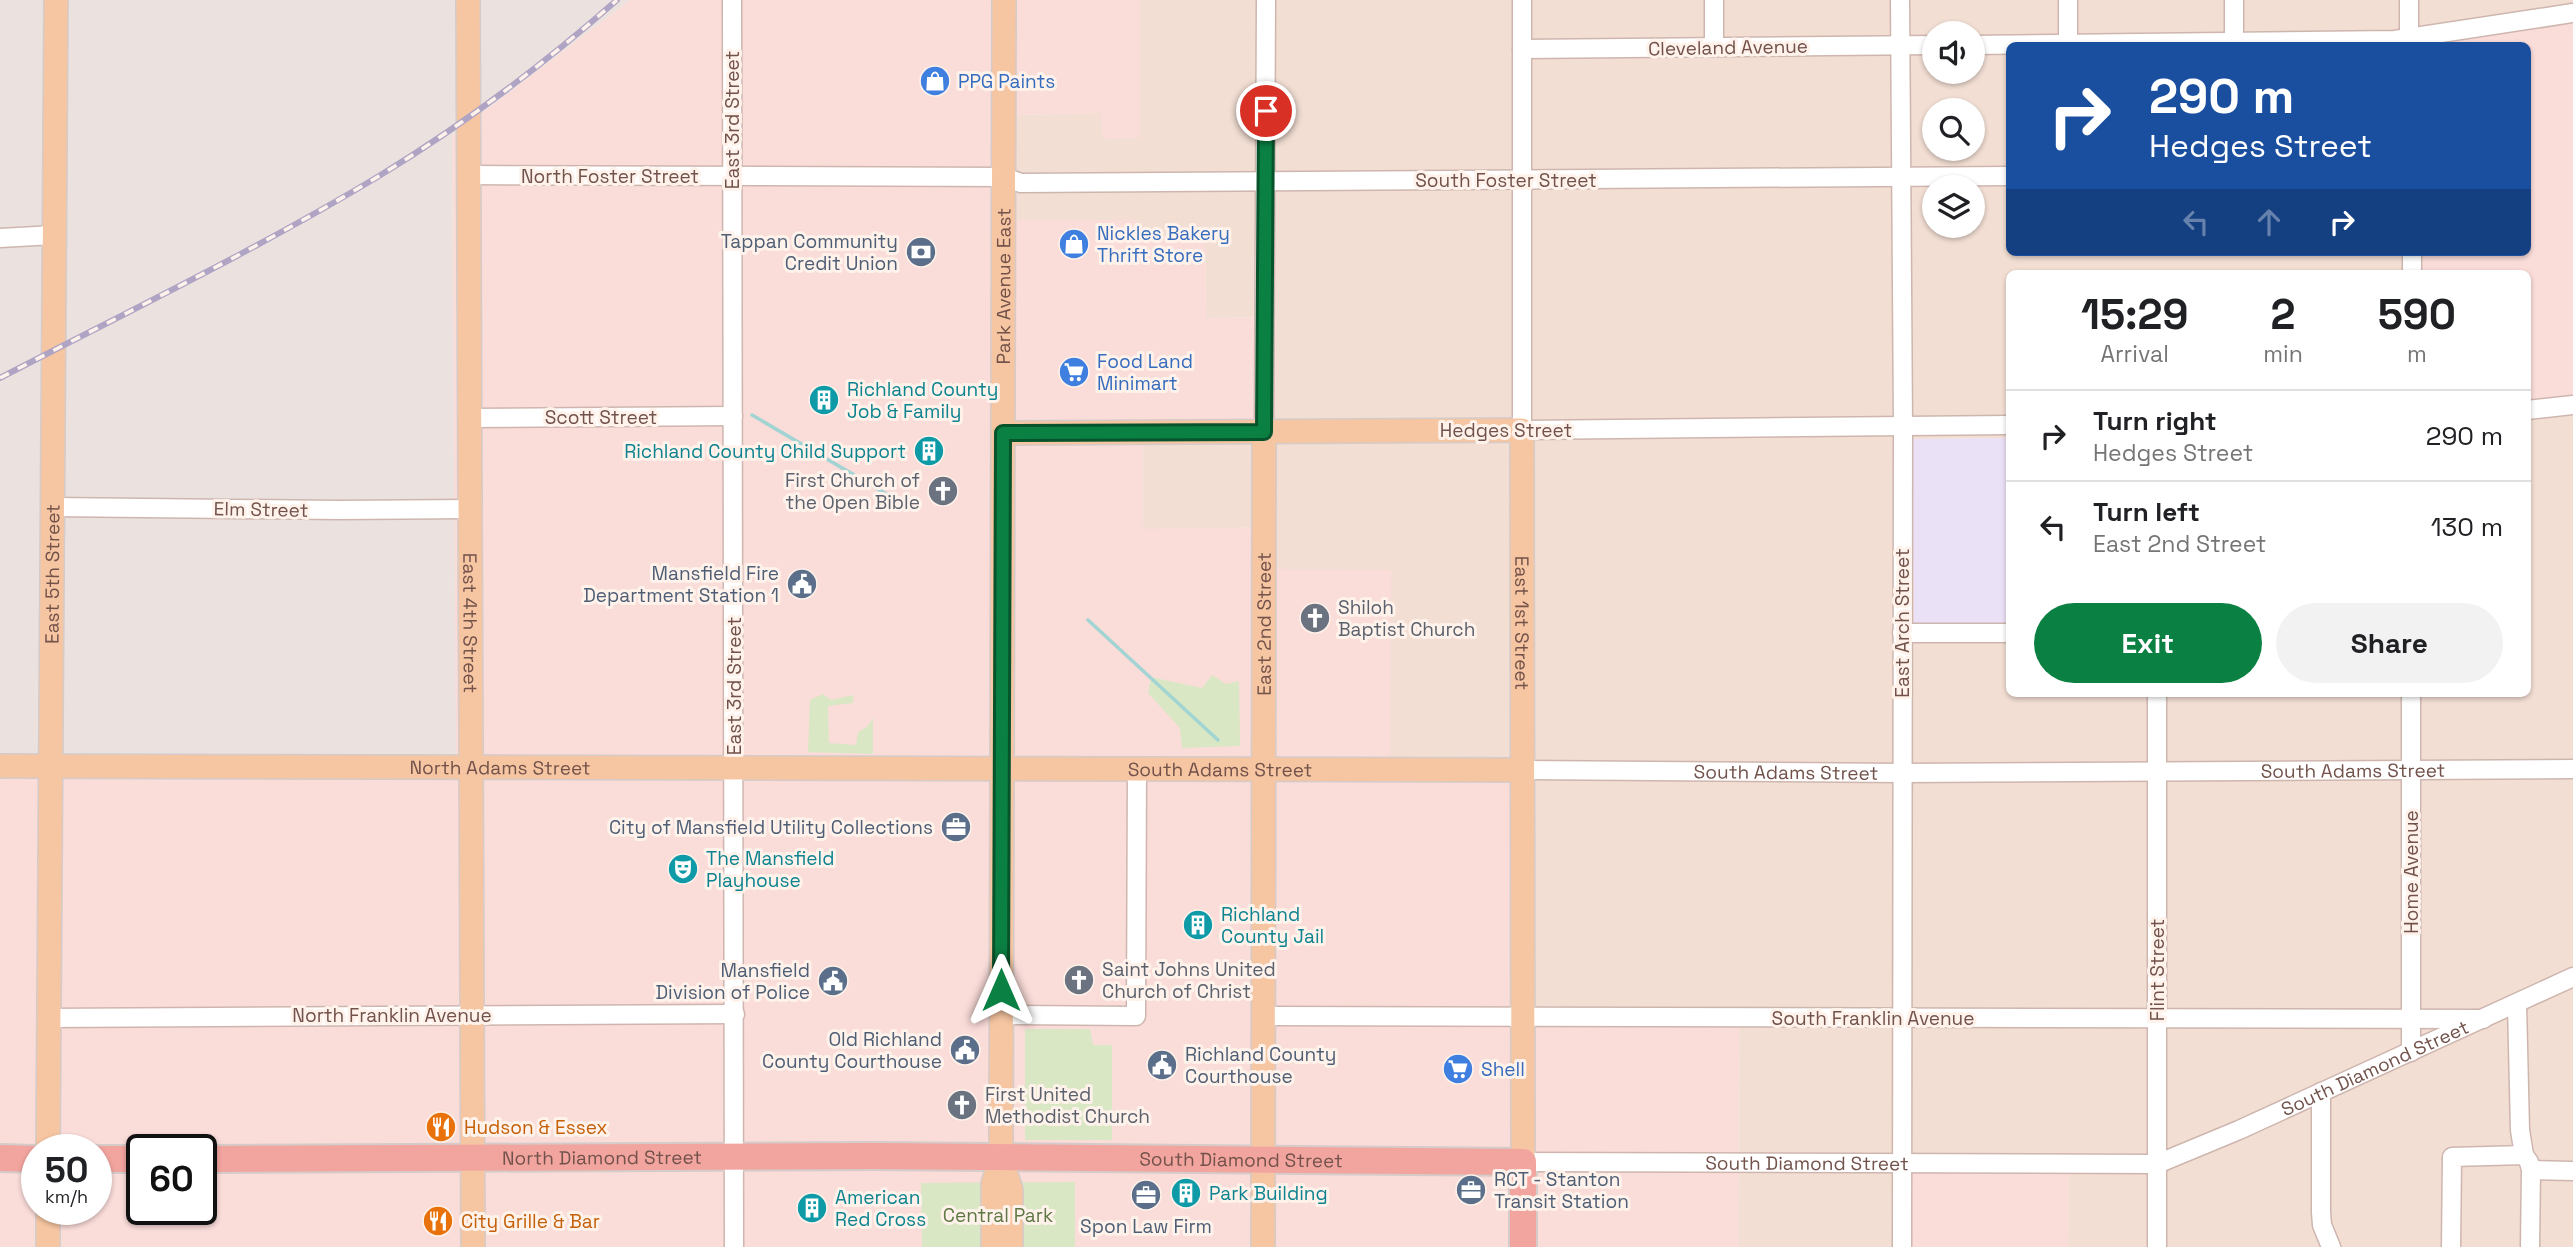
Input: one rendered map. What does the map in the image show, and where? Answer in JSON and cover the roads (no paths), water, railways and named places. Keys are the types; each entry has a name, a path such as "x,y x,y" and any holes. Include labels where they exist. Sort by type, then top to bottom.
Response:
{"highway":[{"name":"North Diamond Street","path":"217,1159 734,1156 1001,1158"},
{"path":"0,1158 21,1158"},
{"name":"South Diamond Street","path":"1001,1158 1523,1162"},
{"name":"East 1st Street","path":"1522,1247 1523,1162"}],"main road":[{"name":"East 5th Street","path":"48,1134 55,0"},
{"name":"East 4th Street","path":"468,0 473,1247"},
{"name":"Park Avenue East","path":"993,1247 993,1184 1001,1158 1004,0"},
{"name":"Hedges Street","path":"1003,433 1522,430"},
{"name":"East 1st Street","path":"1522,430 1523,1162"},
{"name":"East 2nd Street","path":"1263,1247 1264,432"},
{"name":"North Adams Street","path":"0,766 1001,768"},
{"name":"South Adams Street","path":"1001,768 1522,770"},
{"name":"Park Avenue East","path":"1001,1158 1011,1189 1011,1247"},
{"path":"48,1225 48,1247"}],"street":[{"name":"East 3rd Street","path":"732,0 734,1247"},
{"name":"East 2nd Street","path":"1264,432 1266,0"},
{"name":"East 1st Street","path":"1522,0 1522,430"},
{"path":"1714,0 1714,47"},
{"name":"East Arch Street","path":"1900,0 1903,426 1902,1247"},
{"path":"2067,0 2068,42"},
{"path":"2234,0 2234,41"},
{"path":"2409,0 2409,42"},
{"path":"2179,42 2409,42 2573,13"},
{"name":"Cleveland Avenue","path":"1522,49 1922,45"},
{"path":"1985,45 2006,45"},
{"name":"North Foster Street","path":"468,175 1004,177"},
{"name":"South Foster Street","path":"1004,177 1021,183 1265,183 2006,176"},
{"path":"0,238 54,235"},
{"path":"2531,410 2573,405"},
{"name":"Scott Street","path":"469,418 733,416"},
{"name":"Hedges Street","path":"1522,430 2006,425"},
{"name":"Elm Street","path":"53,507 470,509"},
{"path":"1902,633 2006,634"},
{"name":"Flint Street","path":"2157,697 2157,1247"},
{"name":"Home Avenue","path":"2411,697 2411,1052"},
{"path":"1001,1015 1136,1016 1137,769"},
{"name":"South Adams Street","path":"1522,770 1902,774 2573,769"},
{"name":"South Diamond Street","path":"1523,1162 2157,1164 2573,977"},
{"path":"2517,1004 2520,1130 2527,1162 2530,1247"},
{"name":"North Franklin Avenue","path":"49,1018 735,1014"},
{"name":"South Franklin Avenue","path":"1263,1016 2483,1019"},
{"path":"2321,1092 2320,1212 2331,1247"},
{"path":"2451,1247 2452,1157 2527,1162 2573,1171"}],"waterway":[{"path":"752,415 912,509"},
{"path":"1088,620 1218,740"}],"railway":[{"path":"0,378 239,255 379,176 502,93 617,0"}],"place":[{"name":"PPG Paints","path":"935,81"},
{"name":"Nickles Bakery Thrift Store","path":"1074,244"},
{"name":"Tappan Community Credit Union","path":"921,252"},
{"name":"Food Land Minimart","path":"1074,372"},
{"name":"Richland County Job & Family","path":"824,400"},
{"name":"Richland County Child Support","path":"929,451"},
{"name":"First Church of the Open Bible","path":"943,491"},
{"name":"Mansfield Fire Department Station 1","path":"802,584"},
{"name":"Shiloh Baptist Church","path":"1315,618"},
{"name":"City of Mansfield Utility Collections","path":"956,827"},
{"name":"The Mansfield Playhouse","path":"683,869"},
{"name":"Richland County Jail","path":"1198,925"},
{"name":"Saint Johns United Church of Christ","path":"1079,980"},
{"name":"Mansfield Division of Police","path":"833,981"},
{"name":"Old Richland County Courthouse","path":"965,1050"},
{"name":"Richland County Courthouse","path":"1162,1065"},
{"name":"Shell","path":"1458,1069"},
{"name":"First United Methodist Church","path":"962,1105"},
{"name":"Hudson & Essex","path":"441,1127"},
{"name":"RCT - Stanton Transit Station","path":"1471,1190"},
{"name":"Park Building","path":"1186,1193"},
{"name":"Spon Law Firm","path":"1146,1195"},
{"name":"American Red Cross","path":"812,1208"},
{"name":"City Grille & Bar","path":"438,1221"}],"park label":[{"name":"Central Park","path":"998,1215"}]}
